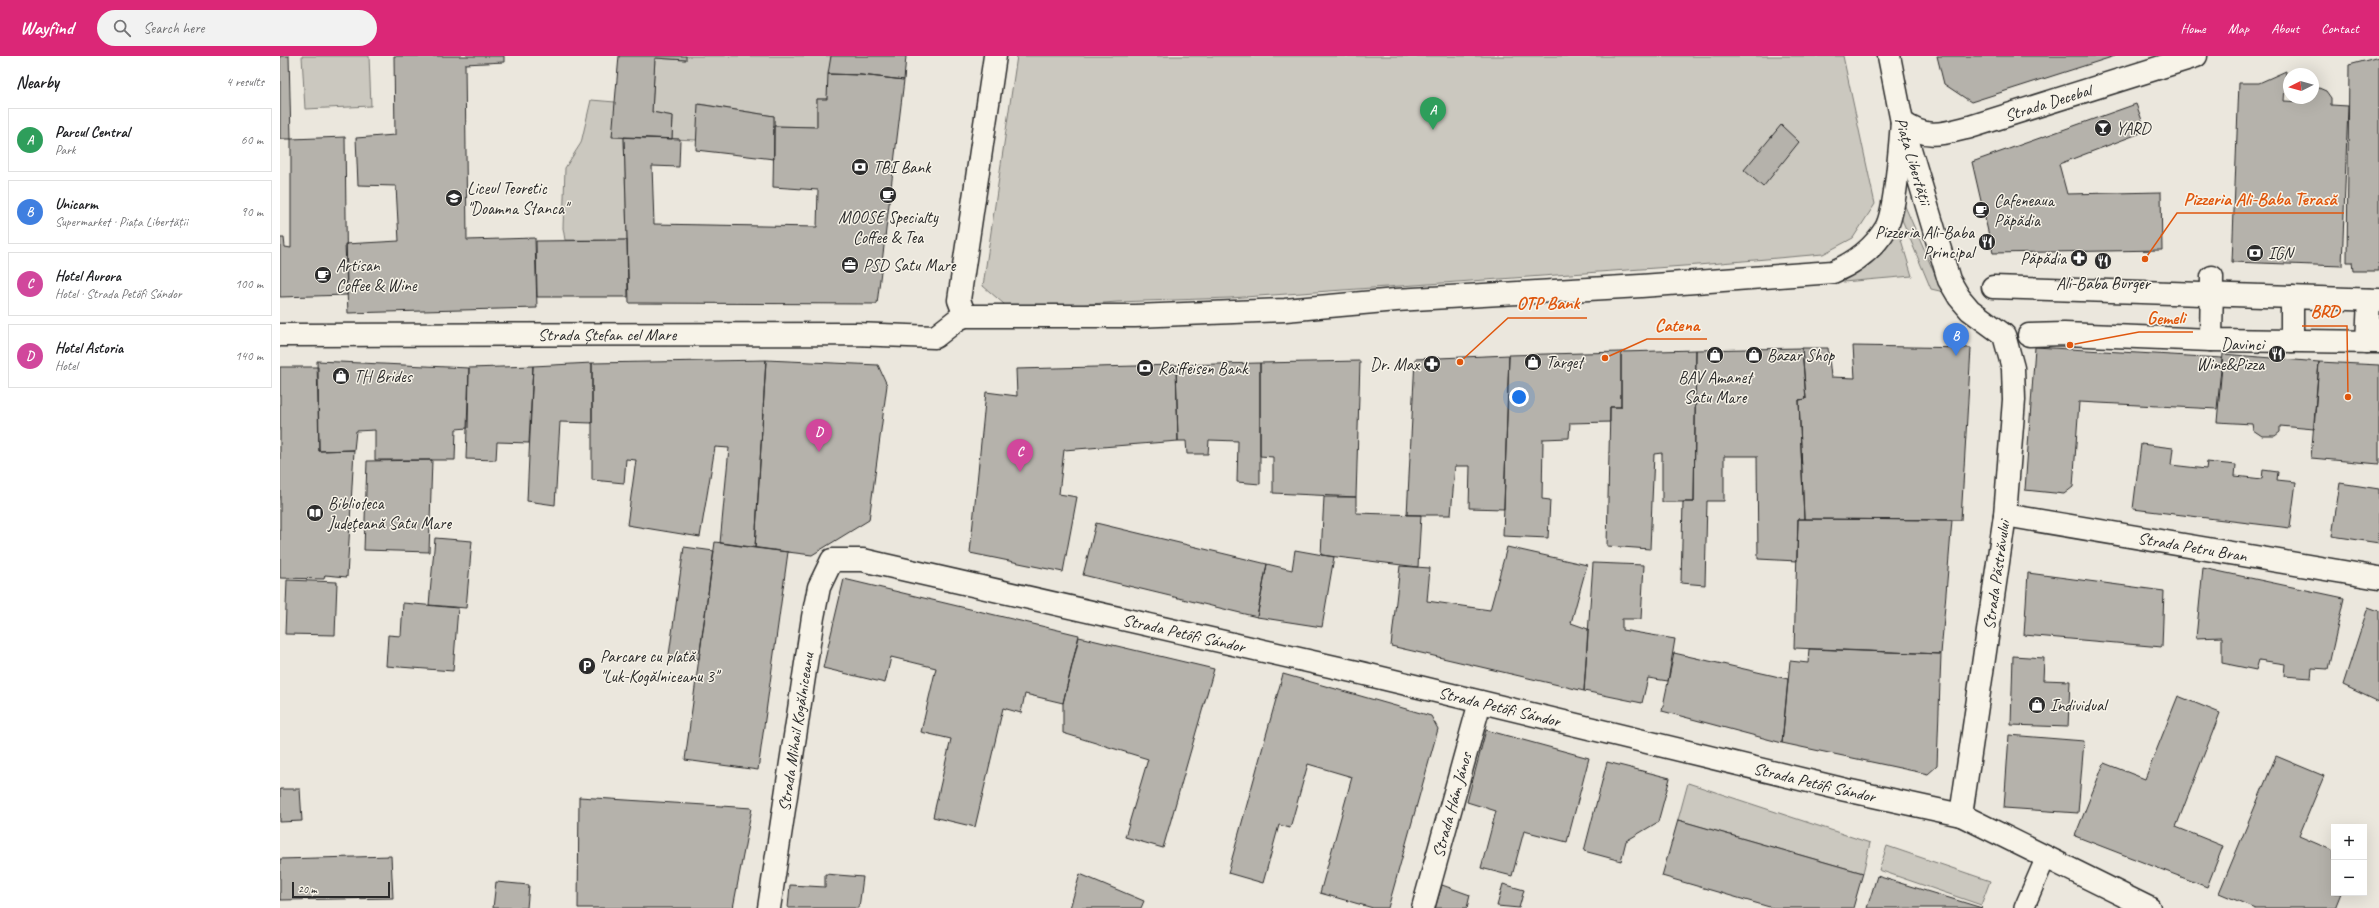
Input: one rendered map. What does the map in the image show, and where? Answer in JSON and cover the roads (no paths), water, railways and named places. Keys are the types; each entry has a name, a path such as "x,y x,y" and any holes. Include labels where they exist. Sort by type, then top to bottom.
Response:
{"street":[{"path":"995,56 959,300 965,316 1135,316 1285,310 1396,300 1642,286 1833,272 1852,264 1872,246 1886,227 1899,160 1902,122"},
{"name":"Piața Libertății","path":"1889,56 1902,122 1949,280 1959,297 1970,310 2004,335"},
{"name":"Strada Decebal","path":"1902,122 1913,130 1928,135 1941,134 1970,127 2196,56"},
{"path":"1993,286 2212,286 2292,297 2374,300 2373,342 2211,340 2064,334 2029,335"},
{"path":"2211,340 2212,286"},
{"path":"2292,297 2292,342"},
{"name":"Strada Ștefan cel Mare","path":"280,335 854,334 935,337 958,319 965,316"},
{"name":"Strada Păstrăvului","path":"1961,815 2005,515 2014,400 2013,368 2004,335"},
{"name":"Strada Petru Bran","path":"2005,515 2379,578"},
{"name":"Strada Petőfi Sándor","path":"832,560 869,561 1353,671 1846,790 1961,815 2149,908"},
{"name":"Strada Mihail Kogălniceanu","path":"769,908 813,617 819,587 832,560"},
{"name":"Strada Hám János","path":"1423,908 1480,702"}],"lane":[{"path":"2024,908 2046,857"}],"place":[{"name":"YARD","path":"2103,128"},
{"name":"Parcul Central","path":"1433,130"},
{"name":"TBI Bank","path":"860,167"},
{"name":"MOOSE Specialty Coffee & Tea","path":"888,195"},
{"name":"Liceul Teoretic \"Doamna Stanca\"","path":"454,198"},
{"name":"Cafeneaua Păpădia","path":"1981,210"},
{"name":"Pizzeria Ali-Baba Principal","path":"1987,242"},
{"name":"IGN","path":"2255,253"},
{"name":"Păpădia","path":"2079,258"},
{"name":"Pizzeria Ali-Baba Terasă","path":"2145,259"},
{"name":"Ali-Baba Burger","path":"2103,261"},
{"name":"PSD Satu Mare","path":"850,265"},
{"name":"Artisan Coffee & Wine","path":"323,275"},
{"name":"Gemeli","path":"2070,345"},
{"name":"Davinci Wine&Pizza","path":"2277,354"},
{"name":"BAV Amanet Satu Mare","path":"1715,355"},
{"name":"Bazar Shop","path":"1754,355"},
{"name":"Unicarm","path":"1956,356"},
{"name":"Catena","path":"1605,358"},
{"name":"OTP Bank","path":"1460,362"},
{"name":"Target","path":"1533,362"},
{"name":"Dr. Max","path":"1432,364"},
{"name":"Raiffeisen Bank","path":"1145,368"},
{"name":"TH Brides","path":"341,376"},
{"name":"BRD","path":"2348,397"},
{"name":"Hotel Astoria","path":"819,452"},
{"name":"Hotel Aurora","path":"1020,472"},
{"name":"Biblioteca Judeţeană Satu Mare","path":"315,513"},
{"name":"Parcare cu plată \"Luk-Kogălniceanu 3\"","path":"587,666"},
{"name":"Individual","path":"2037,705"}]}
